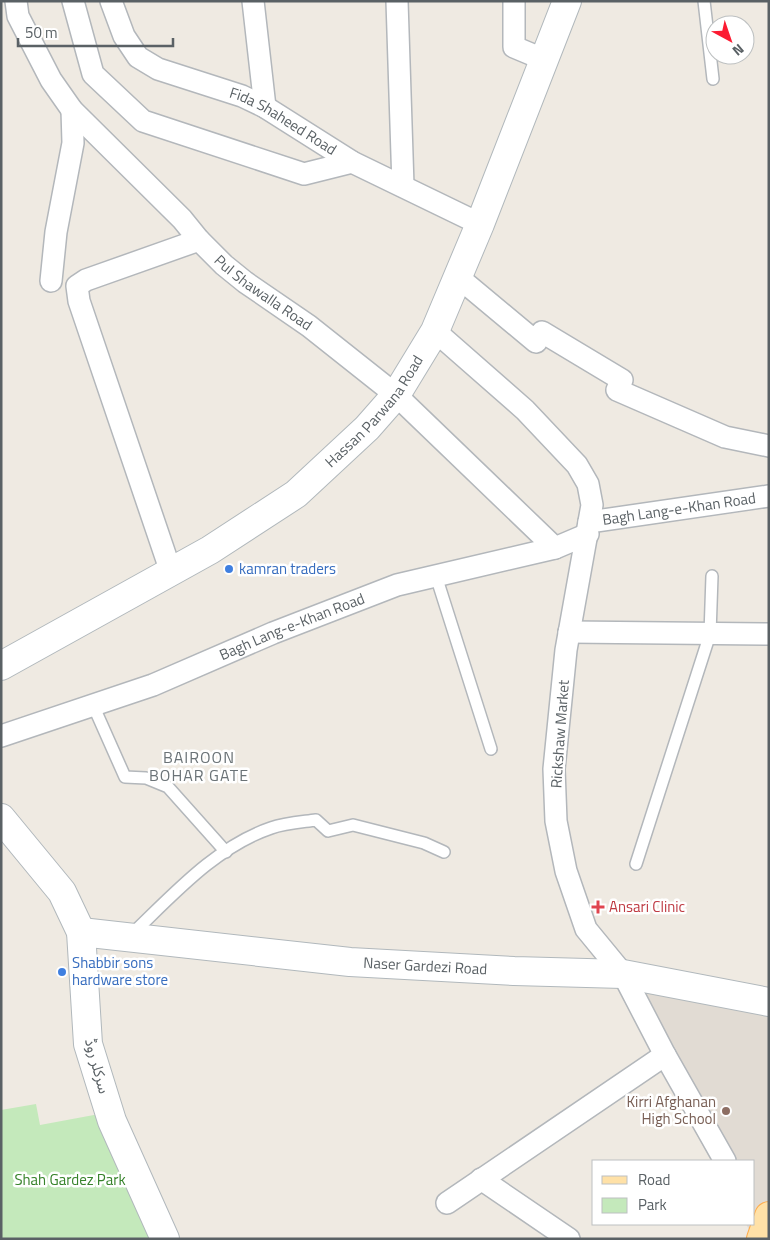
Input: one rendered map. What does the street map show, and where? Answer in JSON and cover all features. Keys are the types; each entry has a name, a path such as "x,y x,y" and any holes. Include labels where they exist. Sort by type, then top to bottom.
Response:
{"main road":[{"name":"Hassan Parwana Road","path":"1,666 210,550 296,494 367,428 396,395 434,331 458,277 567,1"},
{"name":"سرکلر روڈ","path":"1,818 62,892 81,932 88,1044 112,1121 166,1239"},
{"name":"Naser Gardezi Road","path":"81,932 350,962 514,971 623,974 769,1002"}],"street":[{"name":"Pul Shawalla Road","path":"16,1 18,16 51,80 72,110 182,220 199,240 245,282 309,326 396,395 555,548"},
{"path":"73,1 93,74 143,121 304,174 352,162"},
{"name":"Fida Shaheed Road","path":"111,1 121,30 138,57 158,69 242,96 265,107 352,162 480,224"},
{"path":"254,1 265,107"},
{"path":"397,1 403,186"},
{"path":"514,1 514,47 545,60"},
{"path":"51,281 56,232 73,143 72,110"},
{"path":"171,572 79,300 77,286 86,280 199,240"},
{"path":"458,277 536,342 542,332 622,380 617,390 725,437 769,446"},
{"name":"Rickshaw Market","path":"434,331 525,410 577,465 588,484 592,505 569,632 554,769 556,821 566,871 586,929 623,974 665,1055 724,1160"},
{"name":"Bagh Lang-e-Khan Road","path":"1,736 153,685 273,633 397,585 555,548 589,528 769,496"},
{"path":"569,632 769,634"},
{"path":"447,1203 665,1055"},
{"path":"482,1179 569,1239"}],"lane":[{"path":"704,1 713,79"},
{"path":"436,576 491,749"},
{"path":"636,864 710,634 712,576"},
{"path":"93,705 125,777 146,778 168,787 226,852"},
{"path":"129,937 193,876 226,852 271,828 316,820 328,831 353,825 424,843 444,852"}],"shaded area":[{"name":"Kirri Afghanan High School","path":"614,983 769,1005 769,1217 754,1239 747,1225 755,1225 755,1160 710,1160"}],"green space":[{"name":"Shah Gardez Park","path":"36,1104 40,1125 110,1112 167,1239 1,1239 1,1110"}],"place":[{"name":"kamran traders","path":"229,569"},
{"name":"Ansari Clinic","path":"598,907"},
{"name":"Shabbir sons hardware store","path":"62,972"},
{"name":"Kirri Afghanan High School","path":"726,1111"}],"district":[{"name":"BAIROON BOHAR GATE","path":"199,766"}]}
